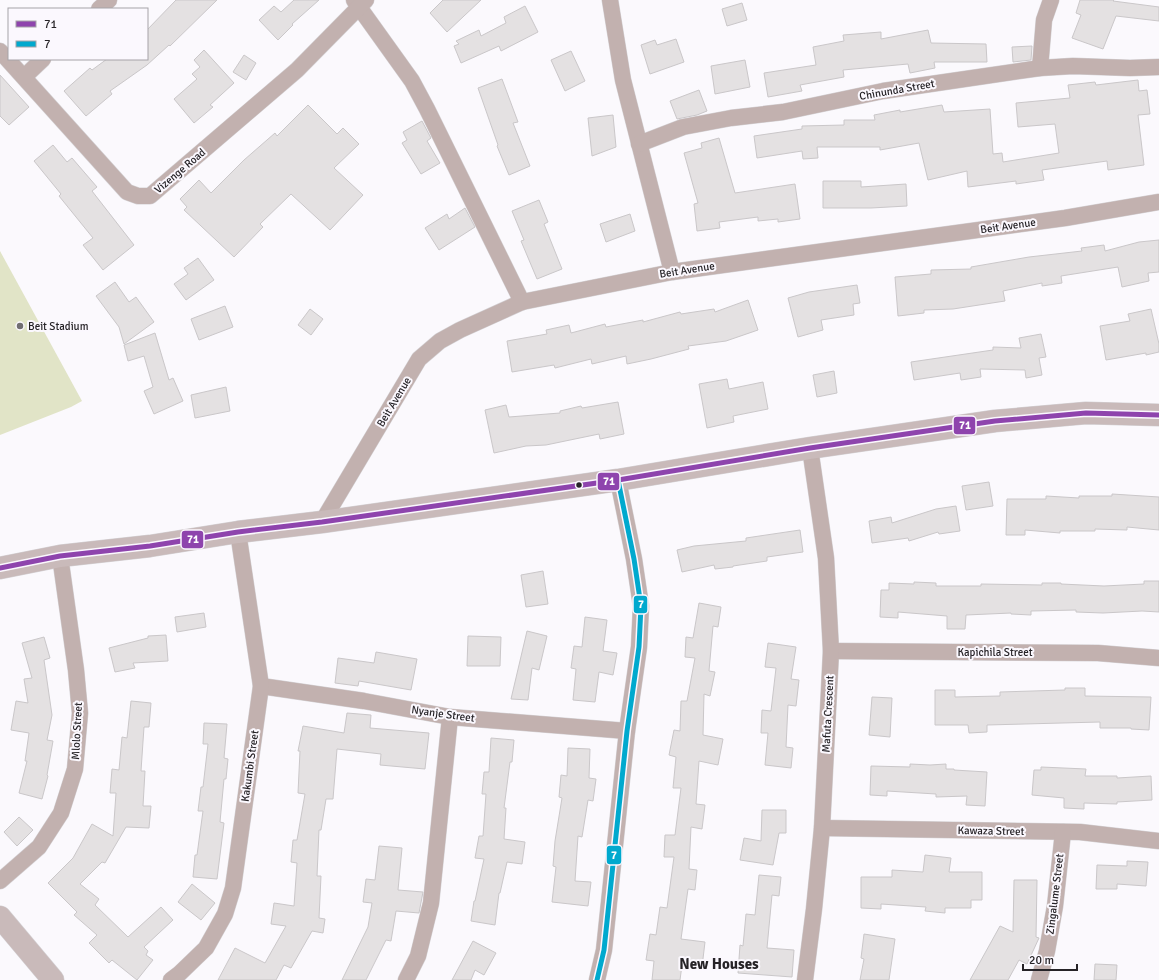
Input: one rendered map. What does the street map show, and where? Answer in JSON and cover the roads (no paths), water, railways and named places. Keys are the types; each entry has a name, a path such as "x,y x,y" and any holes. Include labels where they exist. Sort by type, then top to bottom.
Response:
{"street":[{"path":"100,8 109,0"},
{"path":"610,0 623,80 672,272"},
{"path":"1040,68 1044,20 1051,0"},
{"path":"359,2 412,81 522,302"},
{"name":"Vizenge Road","path":"8,60 127,192 138,196 150,196 297,70 359,2"},
{"name":"Vizenge Road","path":"0,51 8,60"},
{"path":"24,77 42,60"},
{"name":"Chinunda Street","path":"639,144 683,127 731,118 783,112 883,91 1040,68 1073,66 1130,68 1159,67"},
{"name":"Beit Avenue","path":"322,522 419,360 440,341 460,330 522,302 672,272 1065,218 1159,202"},
{"path":"0,568 60,556 150,546 238,532 322,522 618,480 810,448 995,421 1086,413 1159,415"},
{"name":"Mafuta Crescent","path":"805,980 822,828 831,651 826,558 810,448"},
{"path":"597,980 604,950 627,731 639,647 641,606 634,559 618,480"},
{"name":"Kakumbi Street","path":"171,980 206,948 225,914 233,888 261,686 238,532"},
{"name":"Mlolo Street","path":"0,881 39,847 62,813 75,769 80,712 76,670 60,556"},
{"name":"Kapichila Street","path":"831,651 1098,653 1159,658"},
{"name":"Nyanje Street","path":"261,686 364,701 450,717 627,731"},
{"path":"406,980 418,956 431,903 450,717"},
{"name":"Kawaza Street","path":"822,828 1080,832 1159,841"},
{"name":"Zingalume Street","path":"1039,980 1047,951 1055,906 1063,832"},
{"path":"0,917 53,980"}],"place":[{"name":"Beit Stadium","path":"20,326"}],"district":[{"name":"New Houses","path":"719,964"}]}
